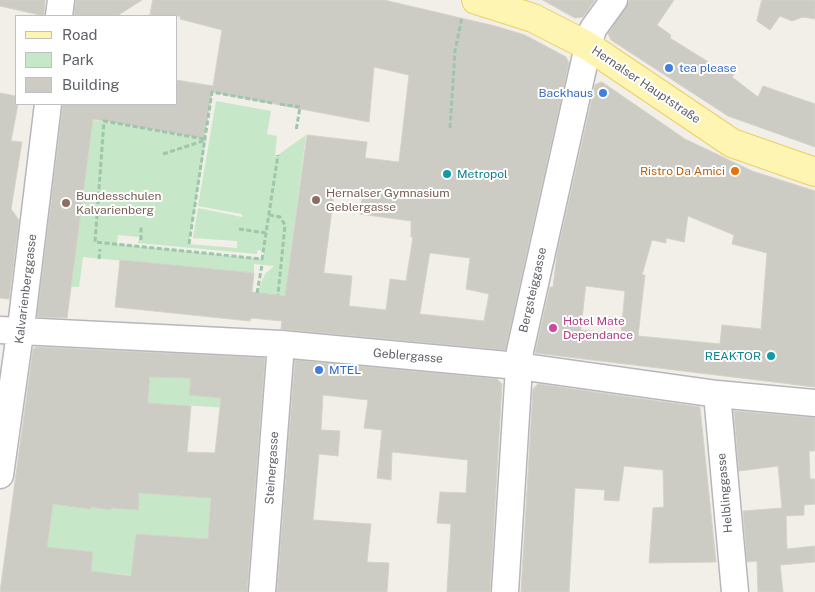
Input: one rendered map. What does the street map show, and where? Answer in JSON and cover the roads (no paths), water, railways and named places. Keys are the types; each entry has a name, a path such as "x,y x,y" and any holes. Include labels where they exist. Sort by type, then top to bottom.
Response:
{"main road":[{"name":"Hernalser Hauptstraße","path":"469,7 533,18 588,46 732,143 815,172"}],"street":[{"path":"59,15 61,0"},
{"name":"Bergsteiggasse","path":"505,592 518,366 588,46 593,29 614,0"},
{"name":"Kalvarienberggasse","path":"0,475 10,330 48,105"},
{"name":"Geblergasse","path":"10,330 281,344 518,366 718,394 815,403"},
{"name":"Steinergasse","path":"262,592 281,344"},
{"name":"Helblinggasse","path":"718,394 735,592"}],"place":[{"name":"tea please","path":"669,68"},
{"name":"Backhaus","path":"603,93"},
{"name":"Ristro Da Amici","path":"735,171"},
{"name":"Metropol","path":"447,174"},
{"name":"Hernalser Gymnasium Geblergasse","path":"316,200"},
{"name":"Bundesschulen Kalvarienberg","path":"66,203"},
{"name":"Hotel Mate Dependance","path":"553,328"},
{"name":"REAKTOR","path":"771,356"},
{"name":"MTEL","path":"319,370"}]}
